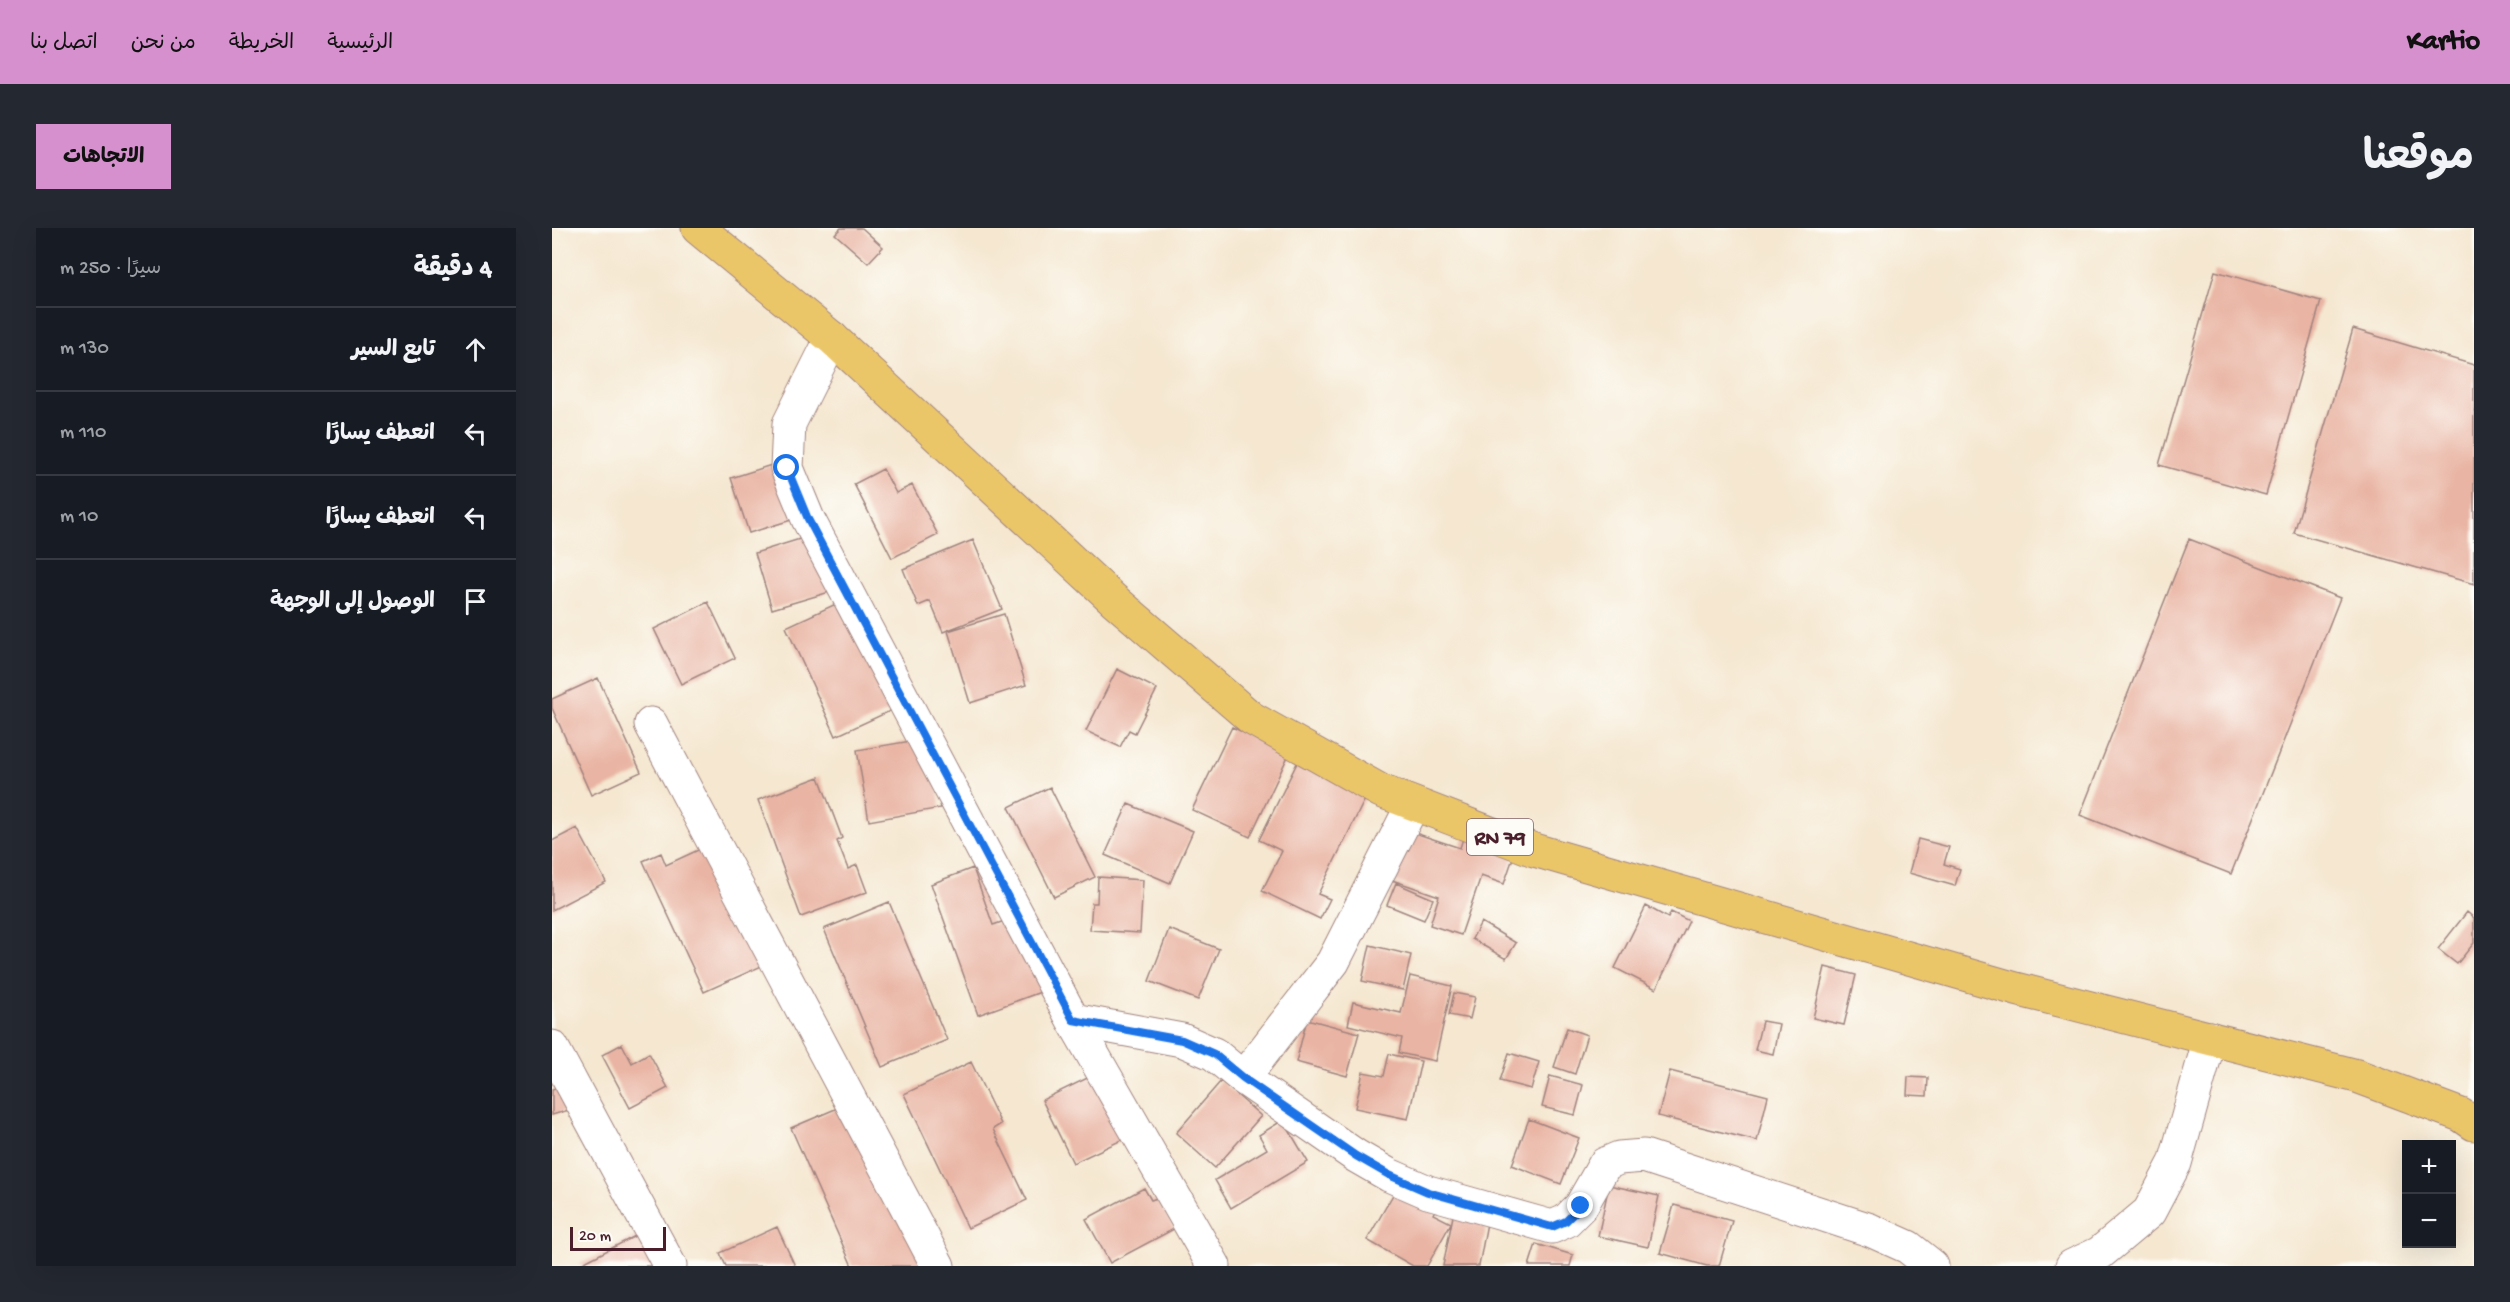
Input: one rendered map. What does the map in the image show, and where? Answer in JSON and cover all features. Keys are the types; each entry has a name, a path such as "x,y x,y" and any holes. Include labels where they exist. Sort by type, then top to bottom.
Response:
{"main road":[{"name":"RN 79","path":"698,228 832,338 1114,600 1251,718 1381,791 1534,850 2016,989 2356,1076 2461,1115 2474,1124"}],"street":[{"path":"832,338 789,424 787,468 808,519 1073,1020 1214,1266"},
{"path":"651,724 938,1266"},
{"path":"1243,1078 1333,962 1413,804"},
{"path":"1073,1020 1182,1040 1214,1054 1243,1078 1356,1156 1389,1175 1428,1192 1552,1227 1566,1221 1581,1206 1605,1164 1619,1158 1644,1156 1870,1230 1908,1247 1932,1266"},
{"path":"2072,1266 2100,1253 2149,1212 2175,1163 2210,1038"},
{"path":"552,1047 670,1266"}],"building":[{"path":"841,228 862,228 883,247 868,263 835,234"},
{"path":"2215,271 2321,301 2266,495 2159,465"},
{"path":"2353,329 2474,365 2474,584 2294,533"},
{"path":"784,461 801,517 749,533 731,478"},
{"path":"883,469 896,493 912,485 938,535 892,558 854,484"},
{"path":"816,534 833,591 772,609 755,553"},
{"path":"2189,539 2340,598 2231,874 2080,815"},
{"path":"973,540 1002,609 943,632 930,601 918,606 903,569"},
{"path":"851,597 901,706 836,736 786,627"},
{"path":"708,602 735,658 681,684 654,629"},
{"path":"1004,614 1026,685 970,703 948,631"},
{"path":"1117,669 1157,689 1135,733 1129,730 1120,747 1086,731"},
{"path":"598,678 641,772 591,795 552,708 552,699"},
{"path":"1232,727 1289,754 1250,837 1192,810"},
{"path":"929,738 941,808 869,821 857,750"},
{"path":"1301,755 1370,789 1318,894 1330,899 1320,919 1262,891 1282,851 1259,840"},
{"path":"819,777 842,838 837,841 848,869 857,865 867,892 801,917 758,800"},
{"path":"1050,787 1095,877 1054,897 1009,807"},
{"path":"1128,804 1193,831 1170,883 1105,855"},
{"path":"577,828 606,882 552,910 552,841"},
{"path":"1409,831 1460,848 1464,835 1515,852 1504,884 1481,876 1461,935 1430,925 1439,896 1392,880"},
{"path":"1918,839 1949,847 1944,864 1960,869 1955,886 1909,873"},
{"path":"709,845 764,965 704,992 643,861 661,853 666,865"},
{"path":"973,868 993,925 1019,916 1046,990 978,1015 931,884"},
{"path":"1098,877 1143,880 1140,933 1090,930 1092,903 1097,903"},
{"path":"1396,883 1433,899 1424,920 1387,905"},
{"path":"889,902 947,1040 882,1067 824,929"},
{"path":"1646,906 1668,918 1671,912 1689,921 1656,989 1615,968"},
{"path":"2467,912 2474,918 2474,943 2457,964 2438,949"},
{"path":"1481,922 1516,943 1506,959 1472,939"},
{"path":"1169,929 1219,949 1198,1000 1149,981"},
{"path":"1370,945 1411,955 1403,990 1362,981"},
{"path":"1825,967 1856,975 1844,1025 1813,1018"},
{"path":"1410,976 1452,986 1435,1061 1399,1053 1402,1038 1348,1025 1353,1002 1401,1013"},
{"path":"1454,993 1475,997 1470,1019 1449,1015"},
{"path":"1307,1019 1359,1033 1347,1076 1296,1062"},
{"path":"1762,1021 1779,1024 1773,1054 1755,1050"},
{"path":"1567,1028 1587,1035 1575,1074 1554,1067"},
{"path":"622,1044 632,1063 649,1053 668,1088 630,1108 602,1055"},
{"path":"1509,1053 1539,1062 1531,1089 1500,1081"},
{"path":"1389,1054 1421,1061 1408,1119 1355,1108 1363,1072 1384,1076"},
{"path":"971,1062 1001,1124 993,1129 1027,1200 968,1228 904,1094"},
{"path":"1108,1068 1139,1132 1073,1163 1042,1100"},
{"path":"1670,1071 1768,1096 1757,1141 1658,1116"},
{"path":"1550,1076 1583,1085 1575,1115 1542,1107"},
{"path":"1908,1077 1928,1078 1927,1096 1907,1095"},
{"path":"1221,1081 1261,1116 1215,1168 1176,1133"},
{"path":"563,1087 569,1110 552,1115 552,1090"},
{"path":"854,1101 926,1266 852,1266 791,1128"},
{"path":"1529,1119 1579,1138 1561,1184 1512,1165"},
{"path":"1283,1120 1308,1162 1231,1208 1215,1180 1267,1149 1259,1135"},
{"path":"1409,1167 1447,1189 1433,1214 1451,1223 1427,1266 1413,1266 1367,1240"},
{"path":"1609,1185 1659,1196 1648,1247 1598,1236"},
{"path":"1144,1188 1151,1200 1157,1198 1174,1229 1110,1263 1086,1219"},
{"path":"1674,1205 1732,1221 1719,1266 1707,1266 1660,1253"},
{"path":"1453,1216 1487,1223 1479,1266 1443,1266"},
{"path":"777,1227 795,1266 726,1266 720,1253"},
{"path":"637,1235 653,1266 577,1266"},
{"path":"1536,1244 1573,1255 1570,1266 1529,1266"}],"route":[{"path":"787,468 808,519 1073,1020 1182,1040 1214,1054 1243,1078 1356,1156 1389,1175 1428,1192 1552,1227 1566,1221 1581,1206"}]}
